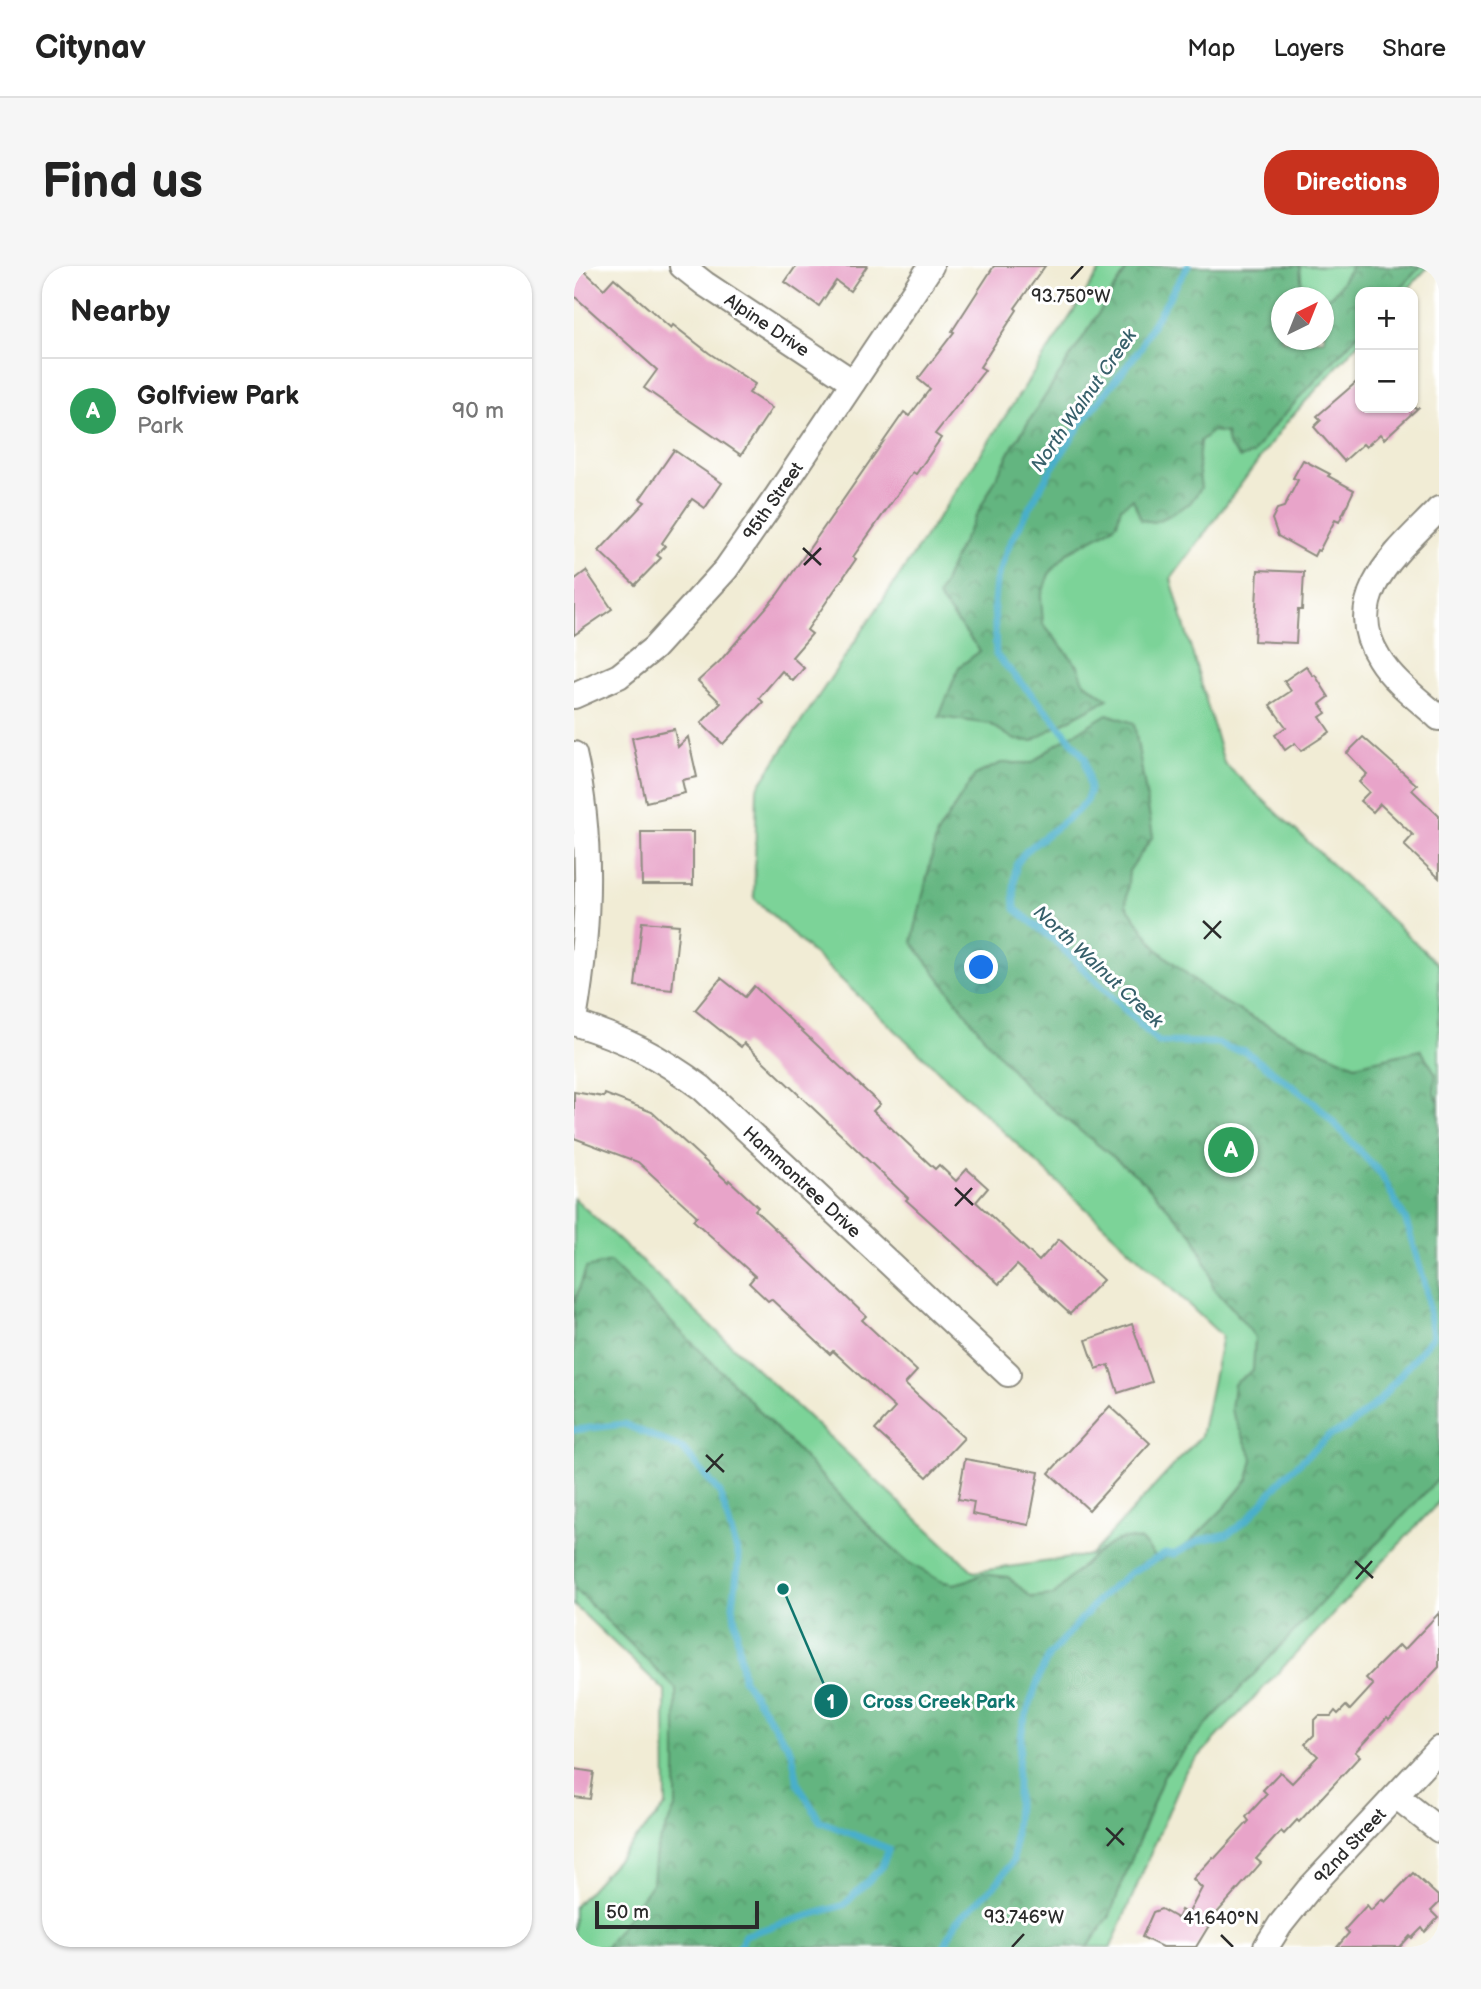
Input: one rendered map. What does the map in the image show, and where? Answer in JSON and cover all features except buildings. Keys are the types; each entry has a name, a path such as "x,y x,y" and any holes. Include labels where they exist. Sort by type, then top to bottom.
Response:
{"street":[{"name":"Alpine Drive","path":"682,266 853,382"},
{"name":"95th Street","path":"574,696 619,676 654,648 726,569 931,266"},
{"path":"1439,509 1387,563 1375,580 1368,599 1366,620 1378,657 1390,672 1439,718"},
{"path":"574,754 586,838 587,908 574,1022"},
{"name":"Hammontree Drive","path":"574,1022 640,1047 702,1088 1008,1374"},
{"name":"92nd Street","path":"1266,1947 1308,1890 1439,1749"},
{"path":"1395,1796 1439,1830"}],"green space":[{"path":"1103,266 1429,266 1410,287 1355,287 1355,347 1286,423 1171,579 1224,763 1439,965 1439,1502 1186,1770 1111,1947 574,1947 574,1907 666,1806 665,1691 574,1605 574,1198 974,1572 1091,1555 1201,1436 1222,1336 754,898 757,788"},
{"path":"1129,266 1300,266 1302,287 1271,287 1271,350 1334,350 1334,292 1353,266 1421,266 1402,287 1355,287 1355,337 1268,432 1253,454 1240,458 1228,445 1226,433 1213,431 1200,441 1198,465 1201,488 1190,503 1154,522 1141,520 1133,499 1121,507 1117,523 1106,532 1068,552 1049,574 1041,597 1043,624 1078,666 1084,682 1108,699 1033,741 1015,740 990,724 939,717 959,667 980,651 938,597 955,556 1013,446"},
{"path":"1107,714 1134,723 1153,836 1129,871 1126,905 1158,950 1216,998 1274,1029 1355,1065 1421,1050 1436,1074 1434,1093 1439,1102 1439,1478 1207,1724 1164,1775 1110,1915 1088,1947 606,1947 653,1882 656,1850 676,1806 676,1689 574,1588 574,1304 586,1268 610,1262 728,1378 877,1534 906,1561 941,1581 954,1584 982,1574 1008,1577 1031,1597 1054,1595 1106,1546 1126,1539 1141,1540 1159,1561 1189,1543 1248,1479 1253,1459 1231,1410 1234,1384 1253,1370 1255,1337 1213,1288 1209,1270 1194,1236 1141,1179 1030,1091 987,1041 912,942 937,834 975,775 1001,763 1032,763 1055,745"}],"waterway":[{"name":"North Walnut Creek","path":"944,1947 956,1922 997,1883 1013,1861 1017,1772 1023,1724 1049,1656 1101,1597 1130,1573 1165,1554 1175,1554 1201,1540 1228,1534 1248,1519 1286,1475 1320,1444 1329,1436 1348,1427 1379,1401 1432,1337 1426,1288 1406,1221 1381,1174 1315,1103 1245,1051 1227,1048 1218,1043 1158,1042 1054,940 1015,909 1016,865 1026,851 1076,812 1086,801 1090,790 1085,758 996,655 996,581 1009,545 1048,474 1083,421 1141,348 1188,266"},
{"path":"574,1430 624,1424 683,1449 720,1493 739,1558 733,1605 743,1679 792,1752 798,1784 820,1821 889,1849 881,1868 844,1905 745,1935 739,1947"}],"place":[{"name":"Golfview Park","path":"1231,1150"},
{"name":"Cross Creek Park","path":"783,1589"}]}
